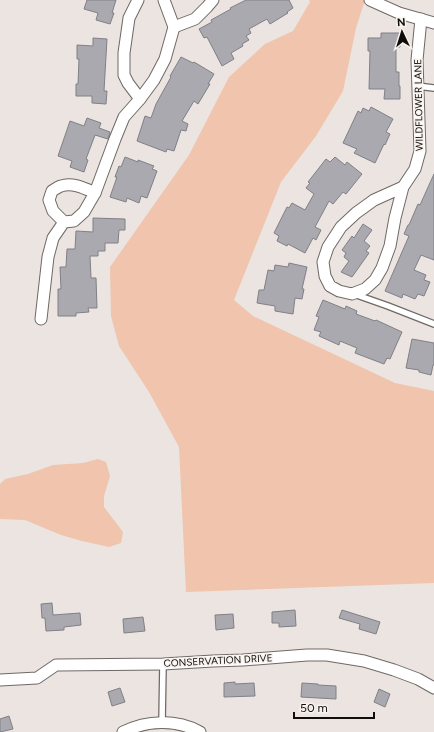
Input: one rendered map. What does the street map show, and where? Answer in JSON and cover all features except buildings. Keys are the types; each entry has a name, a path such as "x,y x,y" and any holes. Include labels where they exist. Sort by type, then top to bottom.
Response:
{"street":[{"path":"138,0 129,18 124,53 124,75 140,99"},
{"path":"41,319 48,257 53,238 64,222 74,221 84,212 95,192 124,117 154,80 165,59 174,27 164,0"},
{"path":"174,27 195,18 208,7 213,0"},
{"path":"370,0 399,13 434,23"},
{"name":"WILDFLOWER LANE","path":"352,294 365,289 375,280 382,268 390,246 403,187 415,169 420,151 417,60 421,19"},
{"path":"64,222 53,211 49,200 52,191 60,186 69,185 80,186 95,192"},
{"path":"352,294 339,292 330,286 325,276 323,262 328,247 342,227 356,212 374,200 403,187"},
{"name":"CONSERVATION DRIVE","path":"0,680 36,678 56,665 162,664 327,655 364,661 394,670 418,679 434,688"},
{"path":"123,732 133,727 150,723 178,723 200,732"}],"lane":[{"path":"417,86 434,88"},
{"path":"352,294 434,324"},
{"path":"162,664 162,723"}],"shaded area":[{"path":"309,0 365,0 356,28 343,91 316,136 281,182 234,300 253,316 395,383 434,391 434,583 186,592 179,447 149,392 119,346 111,316 110,267 189,155 229,77 265,44 293,31 310,2"},
{"path":"98,459 106,462 110,476 104,496 104,507 123,532 121,543 109,547 61,535 25,520 0,519 0,484 5,479 28,474 53,465 83,463"}]}
